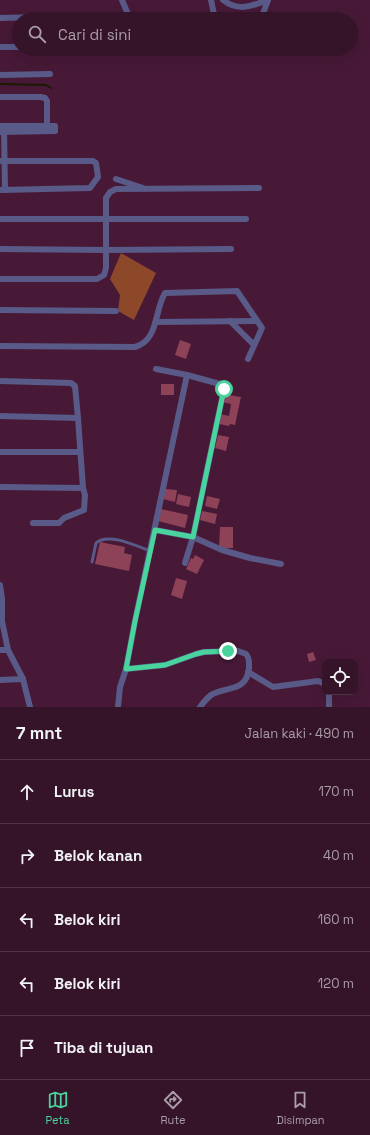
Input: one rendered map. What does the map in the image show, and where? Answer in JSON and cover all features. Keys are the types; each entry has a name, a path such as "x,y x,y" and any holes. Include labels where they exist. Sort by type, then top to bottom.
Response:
{"street":[{"path":"122,0 127,12"},
{"path":"211,0 214,12"},
{"path":"223,0 231,5 246,7 268,0"},
{"path":"264,12 268,0"},
{"path":"0,18 12,18"},
{"path":"0,47 12,47"},
{"path":"0,75 50,74"},
{"path":"0,97 45,98 47,101 47,126"},
{"path":"47,126 55,126 55,131 2,129 47,126"},
{"path":"2,129 2,161 2,190 90,188 98,177 96,163 93,161 2,161"},
{"path":"116,179 149,190"},
{"path":"0,279 97,279 104,275 106,268 106,198 110,192 116,189 149,190 259,188"},
{"path":"0,219 246,219"},
{"path":"0,249 231,249"},
{"path":"0,345 135,347 142,345 148,339 156,322 165,293 237,291 262,328 248,359"},
{"path":"0,310 116,310"},
{"path":"156,322 257,321"},
{"path":"230,322 254,345"},
{"path":"156,369 187,375 220,384 224,389 193,537 185,563"},
{"path":"118,707 120,688 126,669 187,375"},
{"path":"0,381 71,382 75,386 83,488 85,495 84,510 64,518 59,523 33,522"},
{"path":"0,416 78,418"},
{"path":"0,452 80,452"},
{"path":"0,487 83,488"},
{"path":"155,530 193,537 222,550 250,558 281,564"},
{"path":"0,586 1,619 8,650 23,679 30,707"},
{"path":"0,650 8,650"},
{"path":"126,669 165,665 204,652 243,652 248,656 248,672 245,680 239,686 210,696 200,707"},
{"path":"248,672 273,687 318,681 322,683"},
{"path":"0,680 23,679"},
{"path":"329,695 330,707"}],"lane":[{"path":"92,562 96,543 102,540 112,539 122,541 150,551"}],"shaded area":[{"path":"121,253 156,273 134,320 118,311 120,295 110,279"}],"building":[{"path":"180,340 191,344 186,359 175,355"},
{"path":"161,384 174,384 174,395 161,395"},
{"path":"223,394 241,397 235,425 230,424 229,426 219,424 220,414 229,416 231,404 222,402"},
{"path":"218,435 229,437 226,451 215,448"},
{"path":"165,489 177,490 175,502 163,499"},
{"path":"178,494 191,497 189,507 176,504"},
{"path":"207,496 220,499 217,509 205,506"},
{"path":"161,509 188,515 185,528 158,521"},
{"path":"202,511 217,514 215,524 200,520"},
{"path":"220,527 233,527 233,548 219,548"},
{"path":"100,542 125,547 124,553 132,555 129,571 95,564"},
{"path":"195,555 204,560 197,574 186,569 191,558 193,559"},
{"path":"176,578 187,581 182,599 171,595"},
{"path":"313,652 316,660 309,662 307,654"}],"waterway":[{"path":"0,84 46,85 51,88"}],"route":[{"path":"224,389 193,537 155,530 126,669 165,665 204,652 228,651"}]}
